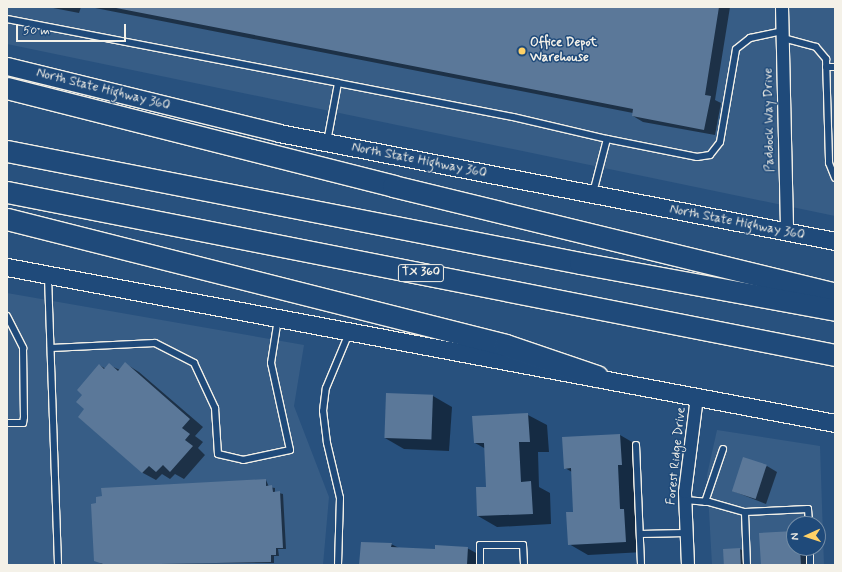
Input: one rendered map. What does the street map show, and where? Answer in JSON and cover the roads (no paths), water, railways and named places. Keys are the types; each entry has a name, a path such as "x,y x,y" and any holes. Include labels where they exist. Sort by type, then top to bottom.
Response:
{"highway":[{"path":"7,88 355,177 835,294"},
{"path":"7,151 580,263 835,310"},
{"name":"TX 360","path":"7,192 835,355"},
{"path":"7,219 506,345 597,376"}],"main road":[{"name":"North State Highway 360","path":"7,66 327,143 787,233 835,241"},
{"path":"7,266 504,362 597,376 697,397 835,423"}],"street":[{"name":"Paddock Way Drive","path":"782,7 787,233"},
{"name":"Forest Ridge Drive","path":"688,565 685,500 697,397"}],"lane":[{"path":"7,19 513,117 607,139 697,157 710,155 720,142 736,49 750,38 782,34 816,47 826,59 829,163 835,178"},
{"path":"826,68 835,67"},
{"path":"327,143 338,83"},
{"path":"593,195 607,139"},
{"path":"48,273 58,565"},
{"path":"7,316 23,348 23,423 7,423"},
{"path":"51,348 155,343 194,363 215,408 218,454 243,460 290,450 271,364 278,318"},
{"path":"338,565 340,498 327,443 323,411 326,388 349,332"},
{"path":"636,446 641,565"},
{"path":"705,502 723,449"},
{"path":"685,500 705,502 745,512 808,509 808,516"},
{"path":"745,512 747,565"},
{"path":"640,534 686,533"},
{"path":"480,565 480,545 523,546 524,565"}],"place":[{"name":"Office Depot Warehouse","path":"522,51"}]}
